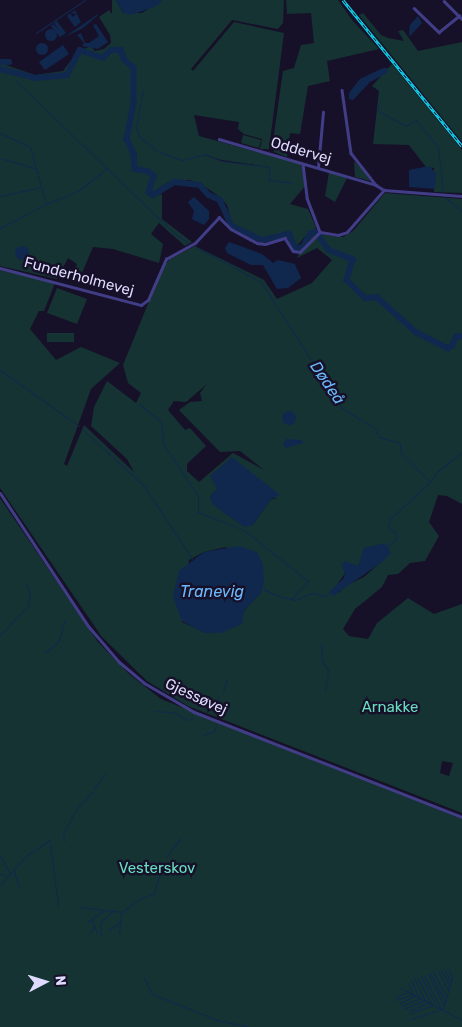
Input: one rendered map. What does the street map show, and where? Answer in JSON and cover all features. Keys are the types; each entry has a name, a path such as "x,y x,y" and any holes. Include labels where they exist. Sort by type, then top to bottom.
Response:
{"street":[{"path":"414,8 438,32 460,18 444,1"},
{"path":"342,90 351,153 376,185 384,190 462,196"},
{"path":"318,167 323,112"},
{"name":"Oddervej","path":"219,139 376,185"},
{"path":"303,163 308,198 320,232 338,235 348,232 384,190"},
{"name":"Funderholmevej","path":"0,268 141,305 148,300 166,259 196,243 219,217 231,229 257,242 265,244 287,239 296,252 304,250 315,235 320,232"},
{"name":"Gjessøvej","path":"0,493 88,626 119,662 144,683 194,712 462,817"}],"green space":[{"name":"Arnakke","path":"112,0 116,0 123,13 142,13 162,0 284,0 283,23 278,29 232,20 191,69 193,71 234,22 284,33 269,149 260,149 262,139 244,134 238,129 239,122 194,115 199,136 301,164 306,185 290,204 308,209 316,227 309,233 315,228 324,235 343,237 353,231 385,193 462,199 462,504 447,496 438,495 429,522 439,536 425,561 410,563 398,574 388,575 382,587 355,609 343,629 349,636 368,639 377,623 408,598 434,614 462,604 462,813 188,706 147,681 102,637 0,488 0,270 55,283 44,311 39,311 30,329 56,360 81,347 120,363 91,389 64,464 67,466 84,425 134,472 127,459 91,426 94,407 107,381 136,403 141,393 128,383 123,365 163,267 170,259 195,246 264,280 277,299 312,283 332,260 317,248 297,258 308,233 296,247 293,236 288,232 271,239 258,238 232,225 227,205 220,197 204,186 190,180 168,182 157,190 162,195 162,219 192,242 185,246 159,223 151,234 163,244 159,263 113,249 93,247 82,273 71,283 77,264 68,258 57,279 0,266 0,63 35,75 63,71 77,52 91,46 95,51 104,49 111,43 110,35 99,17 109,10 112,14","holes":["204,155 222,160 269,167 224,162","207,384 200,393 202,401 190,402 179,410 220,452 240,451 264,470 233,453 199,482 187,471 187,464 206,446 190,428 185,430 168,410 174,401 186,402","217,489 277,498 270,500 253,525 210,497","226,547 261,592 244,611 204,632 182,622 189,560 204,552","365,552 391,553 364,577 345,586 339,593 337,585 345,573 358,566","442,761 453,763 449,776 440,773"]},
{"path":"286,0 338,0 352,20 379,49 327,61 330,81 308,86 300,134 290,133 287,157 274,152 272,148 283,71 294,68 301,45 314,43 311,13 287,14"},
{"path":"363,13 381,35 388,38 404,41 398,31 403,30 418,51 462,42 462,142 359,15"},
{"path":"392,64 462,150 462,193 434,192 434,168 426,167 409,145 373,144 379,91 372,86"},
{"path":"243,135 261,140 259,148 241,143"},
{"path":"354,161 363,170 370,181 355,177"},
{"path":"329,172 347,178 335,202 325,196"},
{"path":"57,288 87,299 77,324 47,313"},
{"path":"47,333 74,333 74,342 47,342"},
{"name":"Vesterskov","path":"0,498 98,642 129,674 161,699 462,819 462,1027 0,1027"}],"water":[{"path":"116,0 162,0 157,6 131,15 123,13"},
{"path":"75,10 81,22 75,27 67,16 70,13 73,17 76,14 71,13"},
{"path":"98,14 83,28 63,38"},
{"path":"418,16 422,23 409,37 410,25"},
{"path":"57,21 66,33 60,37 51,26 53,24 59,30 54,23"},
{"path":"96,24 108,42 98,49 82,46 84,43 77,35 81,33 85,43 89,43 99,36 93,25"},
{"path":"49,29 53,29 57,35 53,41 49,41 45,37 45,33"},
{"path":"40,43 44,43 48,49 44,55 40,55 36,51 36,47"},
{"path":"63,45 69,54 45,70 39,62"},
{"path":"383,68 388,68 387,73 370,82 353,100 349,99 349,93 360,79"},
{"path":"429,166 436,173 435,189 409,187 409,170"},
{"path":"194,197 209,211 209,219 204,225 192,219 194,211 188,202"},
{"path":"229,242 262,254 273,263 278,260 295,264 301,278 288,288 277,289 263,265 251,265 227,253 225,248"},
{"path":"22,246 27,248 29,253 27,258 22,260 17,258 15,253 17,248"},
{"path":"289,411 294,413 296,418 294,423 289,425 284,423 282,418 284,413"},
{"path":"286,439 302,440 303,443 286,448 283,445"},
{"path":"232,457 280,495 270,500 253,525 244,527 212,504 210,497 217,489 210,476"},
{"path":"385,543 391,553 382,562 333,596 330,591 343,579 345,573 341,565 345,561 358,566 364,548"},
{"name":"Tranevig","path":"239,546 257,552 263,564 264,581 261,593 244,611 242,624 221,633 204,633 182,621 173,597 179,571 204,552"}],"waterway":[{"path":"36,33 85,0"},
{"path":"0,69 35,78 67,75 80,50 103,58 111,50 121,50 125,60 134,68 134,103 127,139 134,154 135,169 148,171 154,176 149,192 153,195 175,182 200,185 209,195 220,200 232,226 262,240 289,234 296,249 303,247 310,234 316,232 329,250 353,259 347,280 365,298 377,297 416,332 448,348 452,346 456,337 462,336"},
{"path":"0,62 9,62"},
{"path":"15,80 174,233 189,243"},
{"path":"143,90 136,127 139,136 157,151 182,160 206,154 222,161 269,167 269,180 292,183"},
{"path":"378,105 378,111 406,126 416,120 438,147 443,192"},
{"path":"0,133 30,147 46,204 78,191 107,168"},
{"path":"0,158 36,168"},
{"path":"0,196 41,187"},
{"path":"445,197 462,212"},
{"path":"0,228 46,204"},
{"name":"Dødeå","path":"196,247 261,282 342,408 375,429 379,437 400,443 401,453 430,482 438,471 462,452"},
{"path":"0,370 79,426"},
{"path":"139,404 161,422 164,445 198,496 198,512 244,530 308,581 291,599"},
{"path":"82,429 145,487 192,559"},
{"path":"386,547 396,540 396,534 388,526 390,519 430,482"},
{"path":"0,635 28,606 30,592 26,583"},
{"path":"262,588 275,595 295,600 312,593 325,596 331,592"},
{"path":"45,653 58,642 64,624"},
{"path":"321,643 322,661 328,670 325,692"},
{"path":"223,691 227,679"},
{"path":"214,709 219,697"},
{"path":"155,711 176,713 187,720 193,718"},
{"path":"202,735 214,731 216,725"},
{"path":"94,789 105,773"},
{"path":"64,841 63,835 74,812 92,792"},
{"path":"166,857 181,838"},
{"path":"0,885 26,856 50,840"},
{"path":"50,844 58,906"},
{"path":"0,856 10,873"},
{"path":"80,907 122,912 139,899 153,894 163,866"},
{"path":"14,871 18,885"},
{"path":"0,873 6,876"},
{"path":"87,922 105,910"},
{"path":"101,936 100,922 113,911"},
{"path":"109,930 120,922 122,912"},
{"path":"92,920 97,933"},
{"path":"119,934 120,922"},
{"path":"89,934 94,927"},
{"path":"444,969 451,982"},
{"path":"441,970 449,985"},
{"path":"443,1009 452,978 449,970"},
{"path":"438,971 448,991"},
{"path":"433,972 446,996"},
{"path":"430,973 445,1001"},
{"path":"428,974 443,1004"},
{"path":"411,1019 441,1009 424,975"},
{"path":"421,976 435,1004"},
{"path":"403,1009 425,1000 414,977"},
{"path":"144,978 152,994 217,1020 251,1027"},
{"path":"418,978 430,1002"},
{"path":"411,980 418,996"},
{"path":"396,1000 413,994 408,983"},
{"path":"401,988 462,1020"},
{"path":"395,997 409,992"},
{"path":"400,1003 415,996"},
{"path":"401,1006 421,998"},
{"path":"409,1011 429,1002"},
{"path":"409,1014 432,1005"}],"railway":[{"path":"343,0 462,146"}]}
